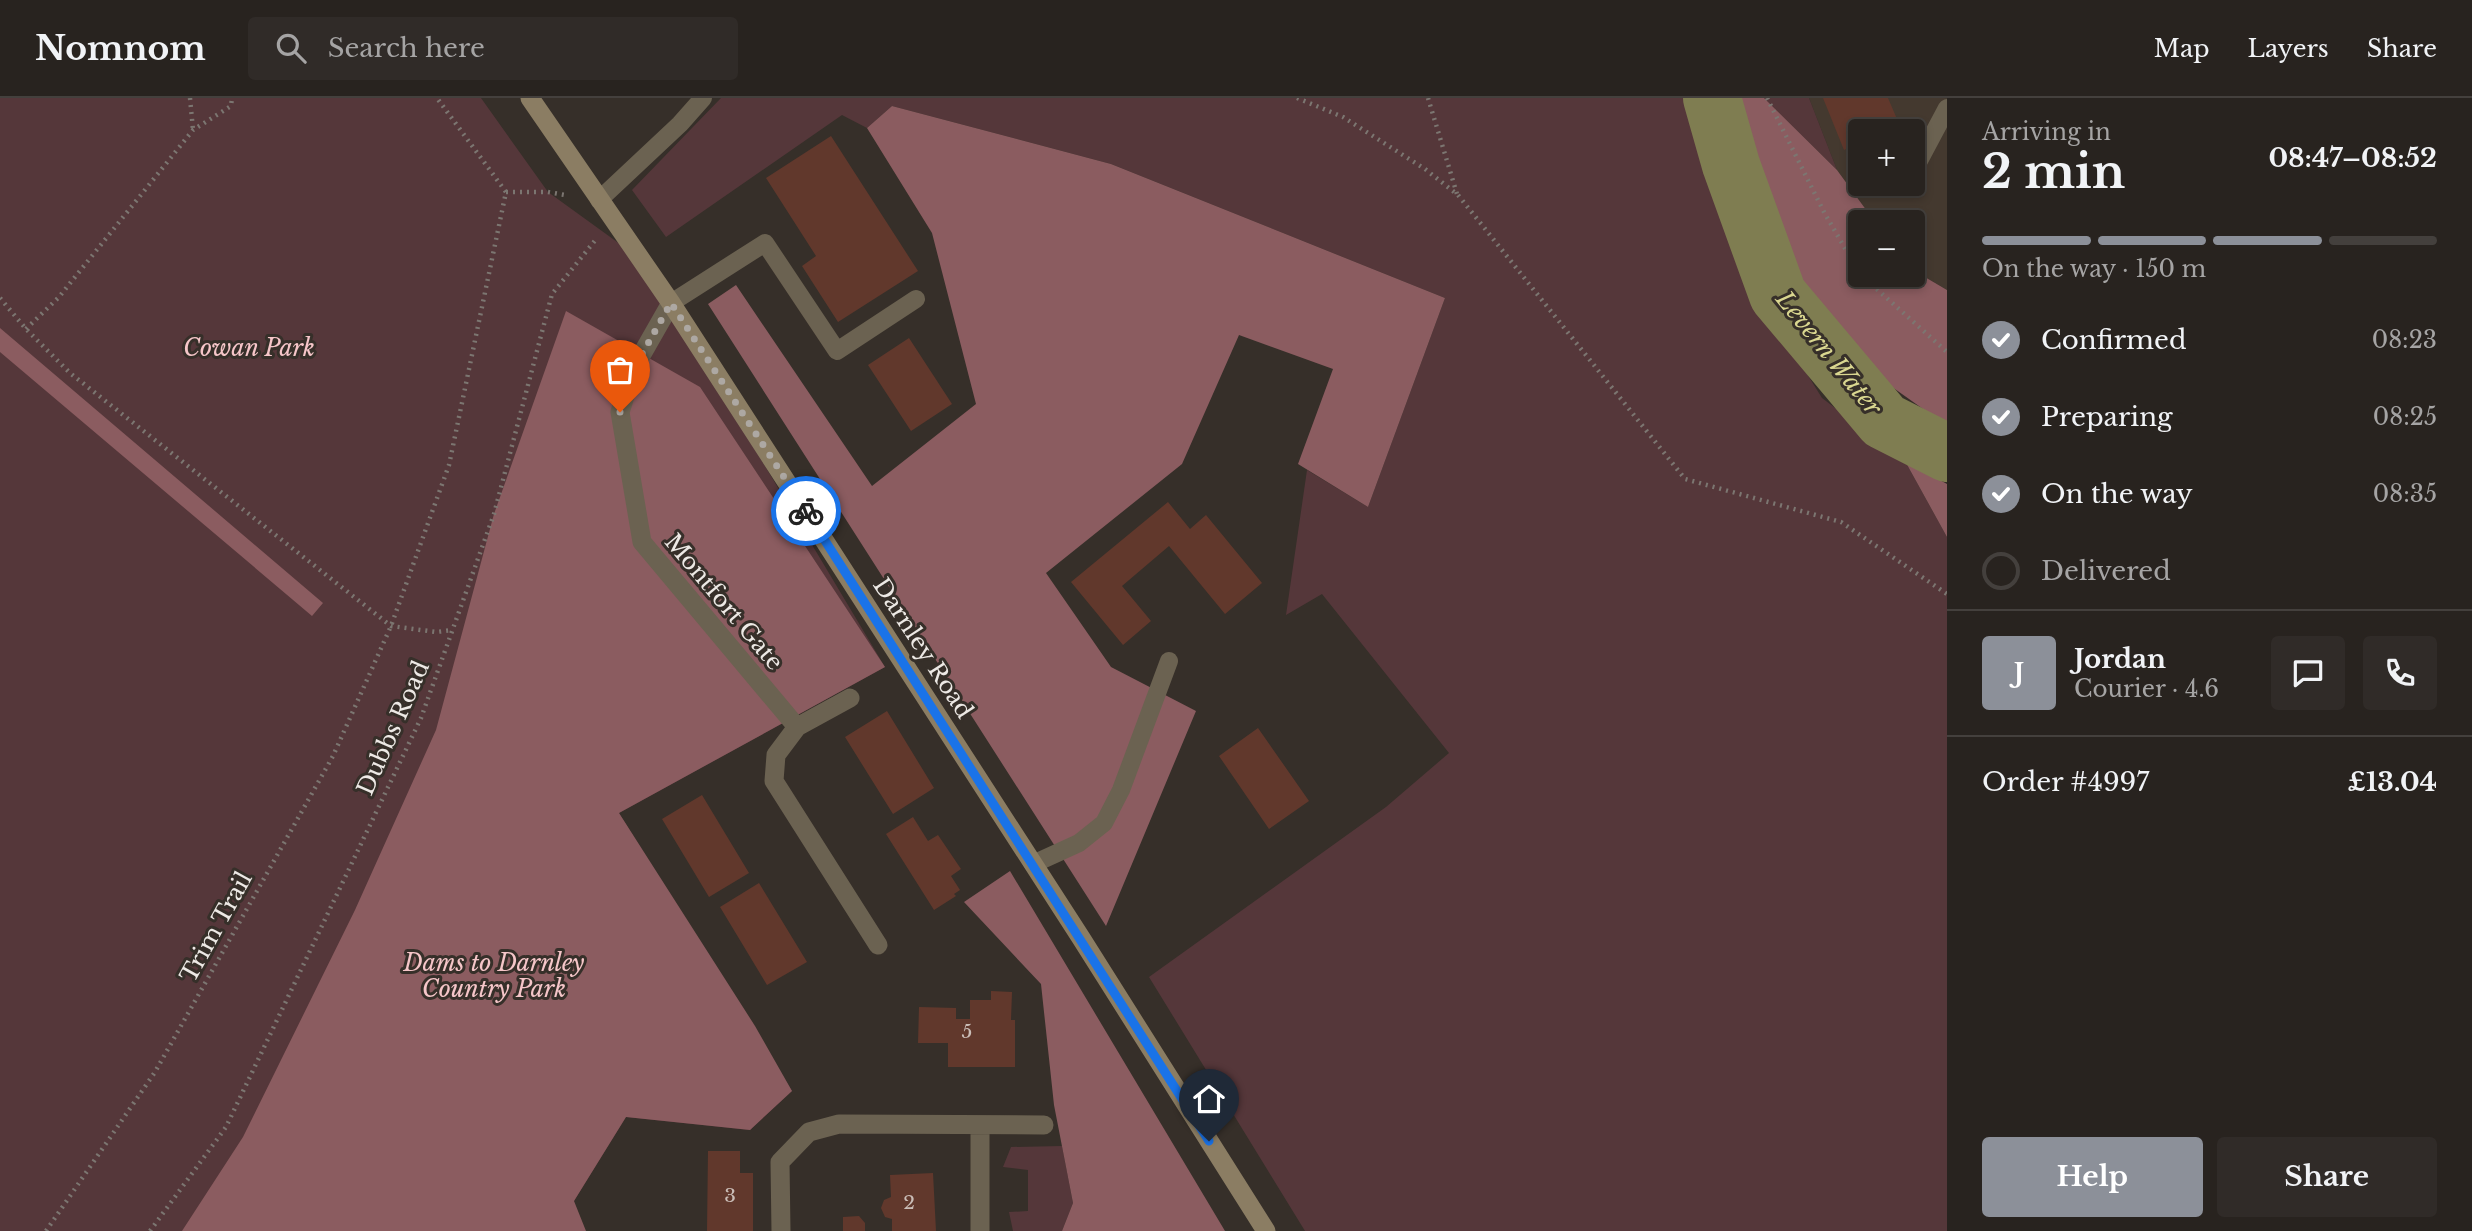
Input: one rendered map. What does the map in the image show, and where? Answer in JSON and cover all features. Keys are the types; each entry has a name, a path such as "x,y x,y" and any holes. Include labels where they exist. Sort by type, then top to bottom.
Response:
{"main road":[{"name":"Darnley Road","path":"530,98 671,303 1034,864 1266,1231"}],"street":[{"name":"Montfort Gate","path":"671,303 634,368 620,412 642,542 797,727"},
{"path":"850,698 797,727 776,755 774,782 878,945"},
{"path":"781,1231 780,1162 809,1132 839,1124 1044,1125"},
{"path":"980,1125 981,1231"}],"lane":[{"path":"599,200 680,124 703,98"},
{"path":"1925,149 1947,108"},
{"path":"671,303 765,243 837,351 916,299"},
{"path":"1034,864 1079,843 1104,823 1121,790 1169,662"}],"path":[{"path":"190,98 193,130"},
{"path":"26,329 59,297 193,130 231,106 232,98"},
{"path":"437,98 506,192 548,192 599,200"},
{"path":"1297,98 1343,117 1425,169 1458,195 1685,479 1841,522 1947,594"},
{"path":"1428,98 1458,195"},
{"path":"1767,98 1825,214 1848,252"},
{"name":"Trim Trail","path":"46,1231 155,1072 333,756 391,626 449,465 506,192"},
{"name":"Dubbs Road","path":"150,1231 226,1127 421,718 494,514 552,294 613,218"},
{"path":"1875,287 1947,352"},
{"path":"0,299 70,373 391,626 436,632 453,630"}],"shaded area":[{"path":"1809,98 1947,98 1947,290 1925,277 1925,210 1866,210 1856,196 1925,196 1925,119 1848,119 1848,185 1837,170"}],"green space":[{"name":"Cowan Park","path":"0,98 481,98 548,192 642,260 885,667 619,813 792,1091 750,1130 626,1117 574,1201 576,1231 0,1231"},
{"path":"721,98 1701,98 1757,294 1822,398 1905,461 1947,537 1947,1231 1305,1231 1149,977 1386,807 1449,753 1322,594 1286,615 1307,470 1368,507 1445,298 1111,164 892,106 867,128 842,115 666,237 632,190"},
{"path":"1738,98 1764,98 1837,170 1848,185 1848,196 1856,196 1866,210 1848,210 1848,287 1925,287 1925,277 1947,290 1947,426 1864,367 1797,285"},
{"path":"1764,98 1809,98 1837,170"},
{"path":"892,106 1111,164 1445,298 1368,507 1298,464 1333,369 1239,335 1182,464 1046,573 1111,667 1196,711 1106,926 708,304 736,285 872,486 976,404 932,233 867,128"},
{"name":"Dams to Darnley Country Park","path":"566,311 700,387 885,667 619,813 755,1026 792,1091 750,1130 626,1117 574,1201 586,1231 182,1231 243,1137 355,910 436,730 494,514"},
{"path":"0,328 323,603 312,616 0,352"},
{"path":"1905,461 1947,484 1947,537"},
{"path":"1010,871 1225,1231 1062,1231 1073,1203 1054,1105 1041,984 964,902"},
{"path":"1062,1146 1073,1203 1062,1231 1013,1231 1009,1212 1028,1211 1028,1170 1003,1167 1011,1147"}],"building":[{"path":"1823,98 1888,98 1897,119 1848,119 1848,148 1844,150"},
{"path":"831,136 918,271 838,322 802,266 816,256 766,178"},
{"path":"909,338 952,404 911,431 868,365"},
{"path":"1168,502 1190,529 1206,515 1262,583 1225,614 1169,546 1122,586 1151,621 1123,645 1071,582"},
{"path":"887,711 934,788 893,814 845,737"},
{"path":"1258,728 1309,801 1269,829 1219,756"},
{"path":"702,795 749,873 709,897 662,819"},
{"path":"913,817 928,841 938,835 961,869 951,876 960,890 954,894 956,896 934,910 886,834"},
{"path":"759,883 807,962 767,985 720,907"},
{"path":"991,991 1012,992 1011,1020 1015,1020 1015,1067 948,1067 948,1043 918,1043 919,1007 956,1008 956,1019 970,1019 970,1000 991,1000"},
{"path":"708,1151 740,1151 740,1173 753,1173 753,1231 707,1231"},
{"path":"933,1173 936,1231 892,1231 892,1219 885,1217 881,1208 884,1200 891,1197 890,1175"},
{"path":"859,1216 865,1223 865,1231 843,1231 843,1217"}],"waterway":[{"name":"Levern Water","path":"1712,98 1731,165 1778,295 1884,421 1947,453"}],"way so far":[{"path":"620,412 634,368 671,303 806,511"}],"route":[{"path":"806,511 1209,1141"}]}
